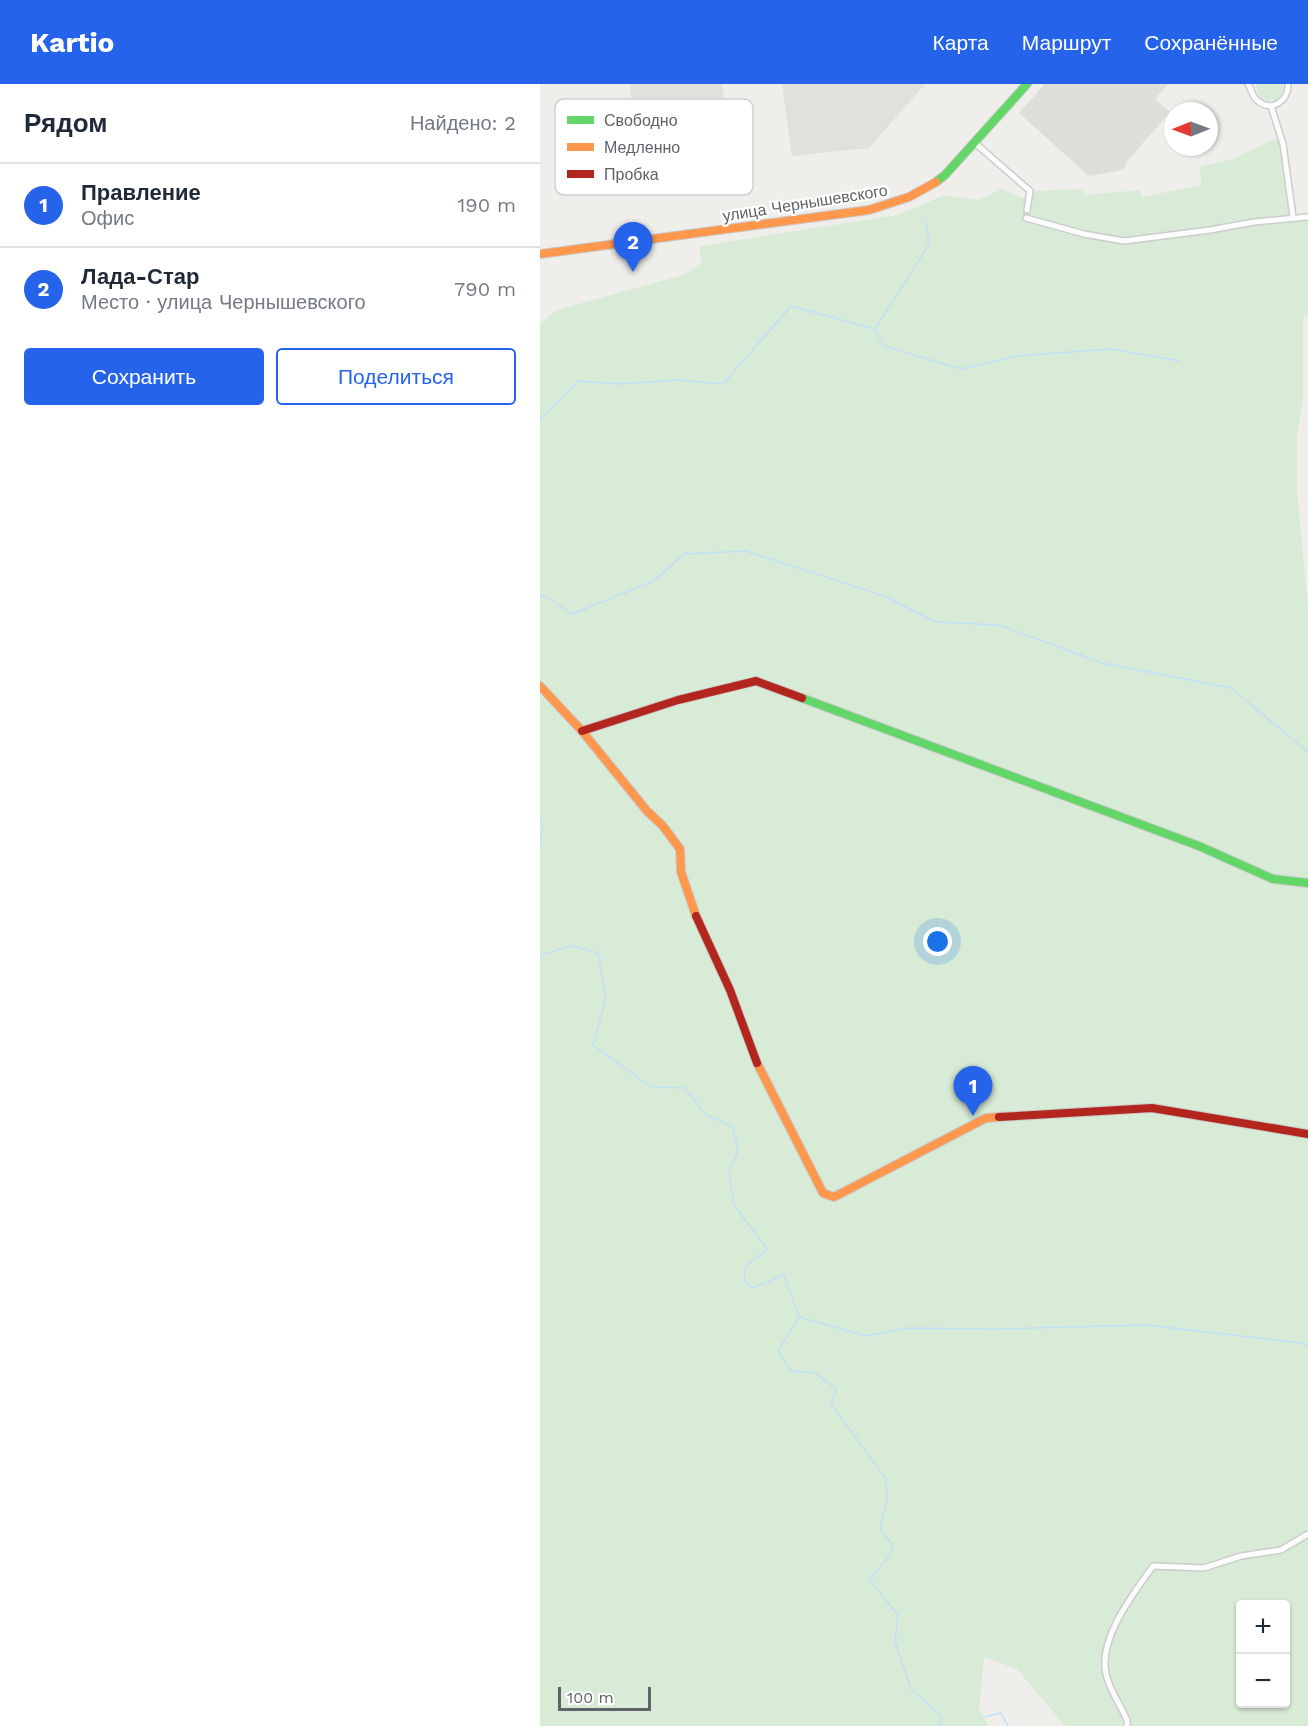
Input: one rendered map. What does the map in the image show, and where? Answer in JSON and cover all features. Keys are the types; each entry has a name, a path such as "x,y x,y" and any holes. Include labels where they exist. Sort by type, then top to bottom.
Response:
{"street":[{"name":"улица Чернышевского","path":"540,254 869,210 895,204 930,188 945,175 1027,84"},
{"path":"1250,85 1259,103 1271,106 1283,100 1287,95 1288,84"},
{"path":"1271,106 1283,144 1293,217"},
{"path":"975,144 1030,191 1027,210"},
{"path":"1026,218 1084,234 1124,241 1293,217 1308,217"},
{"path":"582,731 678,700 756,681 1199,846 1274,879 1308,883"},
{"path":"540,686 582,731 680,849 681,872 695,913 730,990 759,1068 823,1193 834,1197 986,1118 1152,1108 1308,1134"},
{"path":"1127,1726 1127,1720 1106,1674 1106,1652 1120,1612 1153,1566 1204,1568 1241,1556 1281,1550 1308,1534"}],"shaded area":[{"path":"630,84 722,84 724,99 631,99"},
{"path":"782,84 925,84 869,148 792,156"},
{"path":"1045,84 1168,84 1155,99 1164,107 1164,119 1128,160 1123,170 1089,176 1019,113"}],"green space":[{"path":"1256,84 1283,84 1282,94 1276,100 1266,101 1259,96"},
{"path":"1276,138 1283,144 1293,217 1308,217 1308,316 1303,317 1303,401 1297,434 1297,491 1308,606 1308,1726 1065,1726 1017,1669 984,1657 979,1709 989,1726 540,1726 540,324 556,310 684,275 701,264 700,246 898,215 945,195 978,200 1002,189 1024,199 1032,191 1083,189 1084,195 1140,190 1142,197 1201,185 1200,167 1233,159"}],"waterway":[{"path":"875,329 930,243 925,221"},
{"path":"540,419 578,381 620,384 677,380 723,384 791,306 875,329 884,346 961,369 1017,356 1111,349 1180,361"},
{"path":"540,596 547,597 572,614 654,581 684,554 746,551 887,597 936,622 999,625 1102,663 1231,688 1308,752"},
{"path":"540,820 543,827 540,842"},
{"path":"540,955 572,946 598,953 606,997 593,1045 651,1087 685,1088 705,1114 733,1127 738,1151 729,1173 734,1205 767,1249 746,1266 744,1280 752,1288 784,1275 799,1317 778,1351 791,1371 815,1373 836,1389 831,1404 886,1479 887,1499 880,1529 893,1545 890,1556 869,1579 898,1615 895,1642 911,1689 941,1716 939,1726"},
{"path":"799,1317 866,1336 908,1328 996,1329 1146,1325 1302,1343 1308,1346"},
{"path":"985,1717 1001,1713 1008,1726"}],"traffic: fast":[{"path":"936,182 945,175 1027,84"},
{"path":"802,698 1199,846 1273,879 1308,883"}],"traffic: slow":[{"path":"540,254 869,210 909,197 936,182"},
{"path":"540,686 582,731 680,849 681,872 696,916"},
{"path":"757,1063 823,1193 834,1197 986,1118 999,1117"}],"traffic: jam":[{"path":"582,731 678,700 756,681 802,698"},
{"path":"696,916 730,990 757,1063"},
{"path":"999,1117 1152,1108 1308,1134"}],"place":[{"name":"Лада-Стар","path":"633,272"},
{"name":"Правление","path":"973,1116"}]}
